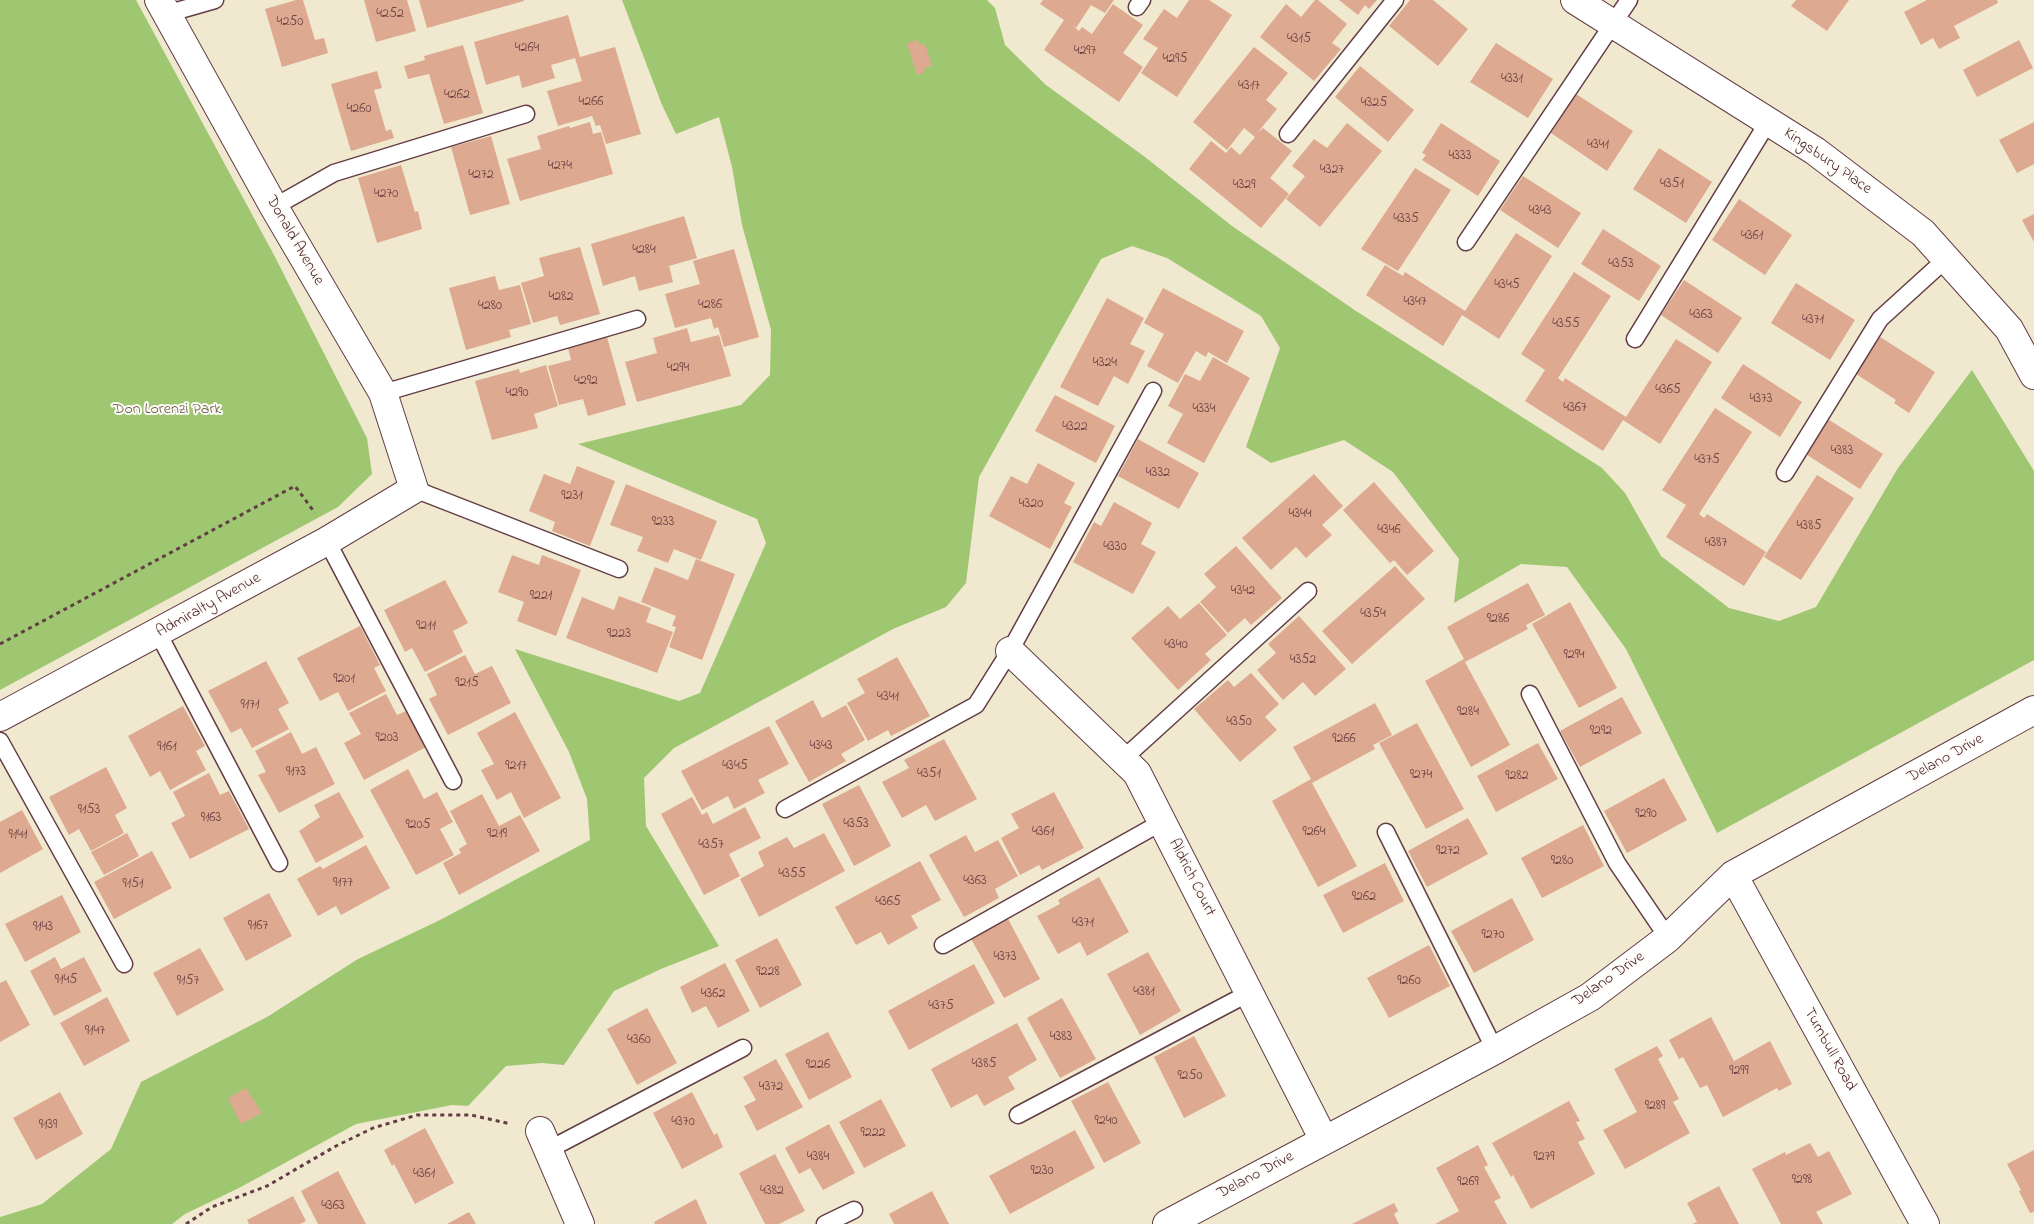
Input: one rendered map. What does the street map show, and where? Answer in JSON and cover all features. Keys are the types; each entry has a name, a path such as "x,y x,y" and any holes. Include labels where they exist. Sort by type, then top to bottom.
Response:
{"street":[{"name":"Kingsbury Place","path":"1575,0 1815,151 1916,227 2009,329 2034,375"},
{"name":"Donald Avenue","path":"162,7 274,207 383,393 414,489"},
{"name":"Admiralty Avenue","path":"0,717 327,541 414,489"},
{"name":"Aldrich Court","path":"1010,651 1137,773 1324,1140"},
{"name":"Delano Drive","path":"1168,1224 1495,1050 1590,997 1668,938 1733,875 2034,710"},
{"name":"Turnbull Road","path":"1733,875 1925,1224"},
{"path":"548,1144 580,1224"}],"lane":[{"path":"162,7 215,0"},
{"path":"1288,134 1395,0"},
{"path":"1466,242 1629,0"},
{"path":"274,207 334,173 526,114"},
{"path":"1635,339 1768,122"},
{"path":"1785,473 1880,319 1946,259"},
{"path":"383,393 636,319"},
{"path":"785,809 976,705 1010,651 1153,391"},
{"path":"414,489 619,569"},
{"path":"327,541 453,781"},
{"path":"1123,759 1308,591"},
{"path":"158,633 279,863"},
{"path":"1530,694 1616,862 1668,938"},
{"path":"0,741 124,964"},
{"path":"943,945 1162,822"},
{"path":"1386,832 1495,1050"},
{"path":"1018,1116 1249,993"},
{"path":"548,1144 743,1048"},
{"path":"825,1224 854,1210"}],"path":[{"path":"0,644 295,486 312,508 327,541"},
{"path":"186,1224 212,1207 267,1186 336,1146 373,1128 417,1115 471,1115 548,1144"}],"green space":[{"name":"Don Lorenzi Park","path":"0,0 136,0 274,255 367,438 372,474 338,507 0,690"},
{"path":"622,0 987,0 995,8 1005,45 1046,85 1145,157 1232,226 1356,311 1602,468 1625,493 1661,556 1729,608 1779,621 1816,607 1898,468 1972,370 2034,471 2034,660 1717,833 1626,649 1567,567 1521,564 1454,603 1459,559 1393,472 1344,440 1271,463 1246,447 1280,348 1261,316 1167,258 1132,246 1101,259 979,477 966,583 946,607 893,629 674,748 644,778 646,826 719,946 661,969 614,991 564,1065 542,1063 506,1066 468,1106 452,1105 356,1124 239,1188 185,1214 172,1224 0,1224 0,1217 42,1204 111,1149 141,1082 267,1017 358,959 440,920 590,840 587,799 569,752 515,649 679,701 700,693 766,543 757,519 578,444 741,405 770,375 771,330 742,225 732,167 719,117 676,134 662,105"}],"building":[{"path":"296,0 303,0 315,40 324,38 328,53 282,67 265,9"},
{"path":"364,0 407,0 416,31 376,42"},
{"path":"419,0 524,0 524,1 427,28"},
{"path":"1043,0 1114,0 1105,13 1091,5 1076,28 1069,23 1079,31 1082,27 1092,34 1113,4 1143,25 1123,53 1143,67 1119,102 1044,50 1064,20 1040,4"},
{"path":"1189,0 1209,0 1232,15 1177,97 1141,73 1158,48 1143,39 1164,9 1177,18"},
{"path":"1315,0 1318,0 1347,24 1332,43 1341,49 1314,81 1260,37 1286,4 1301,17"},
{"path":"1339,0 1377,0 1369,9 1365,5 1358,15"},
{"path":"1410,0 1433,0 1468,29 1438,66 1389,26"},
{"path":"1796,0 1849,0 1827,31 1791,6"},
{"path":"1927,0 1997,0 1998,3 1954,26 1960,38 1939,49 1933,38 1921,45 1904,12"},
{"path":"568,15 580,57 615,47 641,134 606,144 600,125 596,126 592,116 558,126 547,91 582,81 575,58 551,65 555,78 522,88 519,75 486,85 474,42"},
{"path":"917,40 920,45 925,44 932,66 924,68 925,72 917,75 907,43"},
{"path":"2019,40 2033,68 1977,97 1963,70"},
{"path":"1496,43 1553,79 1528,118 1470,82"},
{"path":"463,45 483,113 444,124 429,74 408,79 404,66 425,60 424,56"},
{"path":"1254,47 1288,73 1266,100 1277,109 1258,132 1263,128 1292,151 1270,178 1289,194 1261,228 1189,169 1211,141 1226,153 1231,147 1240,155 1255,137 1244,128 1227,150 1193,122"},
{"path":"1360,66 1414,110 1388,142 1335,97"},
{"path":"377,71 382,88 374,90 386,131 391,129 394,138 351,151 331,84"},
{"path":"1576,94 1633,131 1607,171 1551,133"},
{"path":"590,122 593,134 601,132 613,174 520,201 507,159 541,149 537,136"},
{"path":"2034,122 2034,164 2017,173 1999,140"},
{"path":"1347,123 1382,151 1320,227 1286,199 1305,176 1292,166 1314,139 1327,148"},
{"path":"1441,123 1500,161 1478,196 1422,160 1426,155 1422,153"},
{"path":"491,136 510,204 470,215 451,147"},
{"path":"1659,148 1712,182 1686,223 1633,189"},
{"path":"401,165 415,212 418,211 422,229 377,243 358,178"},
{"path":"1415,168 1451,190 1398,271 1361,249"},
{"path":"1523,176 1581,213 1558,248 1500,210"},
{"path":"1739,199 1792,235 1765,275 1712,240"},
{"path":"2034,214 2034,242 2022,220"},
{"path":"684,216 697,258 669,266 673,282 639,291 635,276 603,286 591,244"},
{"path":"1603,229 1661,266 1639,301 1581,264"},
{"path":"1516,233 1552,256 1499,339 1462,315 1443,346 1366,295 1385,265 1403,276 1405,272 1465,311"},
{"path":"580,247 600,314 560,325 557,316 533,323 521,283 544,276 539,258"},
{"path":"734,249 759,337 724,347 718,327 714,329 711,318 675,328 665,294 700,284 693,261"},
{"path":"1574,272 1611,296 1558,378 1563,382 1565,378 1626,417 1676,339 1712,362 1660,444 1623,420 1603,451 1525,401 1545,370 1521,354"},
{"path":"495,276 499,290 520,285 531,324 509,330 511,337 466,350 449,288"},
{"path":"1684,280 1742,318 1718,353 1661,315"},
{"path":"1796,283 1855,320 1830,360 1771,323"},
{"path":"1163,288 1244,331 1227,363 1208,352 1206,357 1196,351 1178,383 1147,366 1164,334 1144,323"},
{"path":"1107,298 1144,318 1130,344 1145,351 1128,384 1114,376 1098,406 1060,387"},
{"path":"687,328 691,342 719,335 731,376 637,402 625,362 657,353 653,338"},
{"path":"1877,335 1935,372 1909,413 1894,403 1896,400 1853,372"},
{"path":"607,337 626,405 588,416 583,399 559,405 548,366 571,360 568,348"},
{"path":"1213,357 1250,378 1204,463 1167,443 1183,414 1168,406 1185,374 1200,381"},
{"path":"1743,364 1802,402 1780,437 1721,398"},
{"path":"546,365 558,406 534,414 538,428 492,440 475,381 519,369 520,373"},
{"path":"1055,395 1115,426 1096,463 1035,431"},
{"path":"1715,408 1752,432 1699,514 1704,518 1707,514 1766,552 1744,586 1666,537 1686,505 1662,490"},
{"path":"1823,416 1883,454 1860,489 1801,451"},
{"path":"1138,439 1199,473 1179,509 1118,476"},
{"path":"1038,463 1075,483 1064,503 1072,507 1050,549 989,516 1011,476 1027,484"},
{"path":"577,466 615,481 590,546 552,531 555,522 529,511 544,474 570,484"},
{"path":"1314,474 1343,506 1322,525 1332,535 1306,558 1296,547 1271,570 1242,538"},
{"path":"1817,475 1854,498 1801,580 1764,557"},
{"path":"1374,482 1434,551 1407,575 1394,560 1390,563 1343,510"},
{"path":"626,484 717,521 701,560 674,549 668,563 637,551 643,537 610,525"},
{"path":"1114,502 1152,523 1141,544 1156,552 1133,594 1073,562 1094,522 1101,526"},
{"path":"1236,546 1282,598 1251,625 1245,618 1228,633 1200,602 1216,587 1204,574"},
{"path":"512,555 539,565 542,555 581,570 556,636 517,621 524,602 498,592"},
{"path":"696,559 735,574 702,660 669,647 676,627 672,626 676,616 641,602 655,567 688,580"},
{"path":"1395,566 1425,599 1352,664 1322,631"},
{"path":"445,580 468,623 453,631 463,652 425,672 412,648 405,652 384,610"},
{"path":"1528,583 1545,615 1526,625 1528,629 1465,662 1510,745 1471,767 1425,681 1464,659 1447,627"},
{"path":"619,596 651,608 646,622 673,632 657,673 566,638 582,597 614,610"},
{"path":"1570,602 1617,688 1579,708 1532,624"},
{"path":"1199,603 1227,635 1205,654 1211,660 1178,690 1131,638 1168,606 1180,619"},
{"path":"1299,616 1346,669 1315,696 1303,682 1283,700 1257,670 1276,653 1268,644"},
{"path":"360,626 380,665 374,668 386,691 348,711 338,692 320,701 297,658"},
{"path":"465,655 475,674 492,666 511,703 448,735 429,699 437,695 427,674"},
{"path":"897,657 930,716 891,736 888,730 868,741 847,703 865,693 857,679"},
{"path":"266,661 289,703 278,709 289,729 252,748 241,728 231,733 208,691"},
{"path":"1251,673 1279,704 1265,717 1277,730 1240,762 1194,709 1228,680 1234,687"},
{"path":"386,694 397,715 406,711 426,747 364,780 344,743 361,734 349,713"},
{"path":"1622,697 1642,733 1580,767 1560,731"},
{"path":"813,700 822,718 846,705 865,740 841,754 846,761 809,782 775,721"},
{"path":"1375,703 1392,735 1373,745 1375,749 1312,783 1357,866 1318,887 1272,801 1311,779 1293,747"},
{"path":"183,706 205,746 196,751 206,770 170,790 160,771 150,777 128,736"},
{"path":"515,712 561,798 524,818 511,792 497,800 481,770 494,764 477,733"},
{"path":"1417,723 1464,809 1426,829 1379,743"},
{"path":"769,726 789,764 758,780 765,793 734,809 728,796 702,810 681,771"},
{"path":"291,732 302,754 316,747 335,784 279,813 258,775 266,772 255,751"},
{"path":"944,739 977,799 935,821 926,805 902,818 882,782 909,768 904,760"},
{"path":"1538,743 1558,779 1496,812 1477,776"},
{"path":"106,767 127,808 115,815 124,833 91,851 79,829 69,835 49,797"},
{"path":"408,769 424,799 437,792 453,822 440,829 454,855 416,875 370,790"},
{"path":"209,773 220,795 229,791 249,829 190,859 171,823 185,816 173,792"},
{"path":"1664,778 1687,820 1627,853 1604,811"},
{"path":"859,785 891,846 854,866 822,804"},
{"path":"339,792 364,837 316,863 299,831 320,817 314,805"},
{"path":"1054,792 1084,848 1042,870 1039,865 1020,875 1001,838 1019,828 1011,814"},
{"path":"482,794 499,826 520,815 540,851 459,895 443,863 461,853 459,849 467,844 450,811"},
{"path":"692,797 702,815 707,812 713,824 745,807 761,838 729,854 740,876 704,895 661,814"},
{"path":"22,810 43,849 0,873 0,822"},
{"path":"1468,818 1488,854 1427,887 1408,851"},
{"path":"1583,825 1604,866 1542,898 1521,858"},
{"path":"127,833 139,856 104,875 91,852"},
{"path":"824,833 845,871 759,917 740,879 764,866 758,852 787,837 794,848"},
{"path":"966,835 975,852 998,840 1018,876 995,889 999,898 964,917 929,855"},
{"path":"366,845 390,888 341,915 336,906 318,916 297,879 320,866 323,869"},
{"path":"152,851 172,888 114,919 94,882"},
{"path":"920,861 941,900 911,916 918,928 888,945 881,932 856,945 835,907"},
{"path":"1385,863 1404,901 1343,933 1323,895"},
{"path":"1099,877 1129,932 1087,956 1080,942 1058,954 1037,916 1060,904 1058,900"},
{"path":"269,893 292,936 246,961 223,918"},
{"path":"62,895 81,932 25,962 5,924"},
{"path":"1512,898 1534,940 1474,973 1451,931"},
{"path":"1007,917 1040,979 1004,998 970,937"},
{"path":"777,938 802,985 760,1008 735,960"},
{"path":"1429,945 1450,986 1389,1018 1367,978"},
{"path":"200,948 224,990 177,1016 153,973"},
{"path":"1148,952 1181,1011 1140,1035 1107,974"},
{"path":"55,957 61,969 84,957 102,991 54,1016 30,971"},
{"path":"725,963 750,1011 718,1028 706,1006 692,1013 680,987"},
{"path":"974,964 995,1003 909,1050 888,1011"},
{"path":"6,980 30,1025 0,1042 0,983"},
{"path":"107,997 130,1041 84,1066 60,1023"},
{"path":"1062,998 1096,1059 1060,1078 1027,1018"},
{"path":"647,1008 677,1063 637,1085 607,1029"},
{"path":"1711,1017 1734,1061 1770,1041 1792,1084 1779,1091 1777,1088 1723,1117 1707,1085 1700,1088 1683,1057 1679,1059 1669,1040"},
{"path":"1017,1023 1037,1060 1008,1077 1015,1089 984,1106 977,1094 951,1108 931,1069"},
{"path":"828,1032 852,1077 809,1100 785,1054"},
{"path":"1194,1036 1226,1096 1184,1118 1154,1057"},
{"path":"1657,1046 1663,1056 1658,1059 1679,1099 1673,1102 1690,1133 1625,1169 1603,1130 1637,1112 1614,1069"},
{"path":"776,1059 803,1107 757,1131 744,1106 756,1100 743,1077"},
{"path":"1108,1082 1141,1143 1104,1163 1071,1101"},
{"path":"246,1088 262,1113 241,1124 228,1098"},
{"path":"60,1092 83,1134 36,1160 13,1118"},
{"path":"692,1092 714,1135 717,1133 723,1147 682,1169 653,1113"},
{"path":"881,1099 906,1146 864,1168 839,1122"},
{"path":"1569,1101 1580,1121 1576,1122 1585,1139 1578,1142 1595,1174 1531,1209 1513,1175 1511,1177 1492,1143"},
{"path":"829,1124 855,1173 823,1190 810,1168 799,1174 785,1148"},
{"path":"425,1128 454,1183 415,1204 394,1164 392,1166 384,1150"},
{"path":"1075,1130 1095,1168 1010,1214 989,1176"},
{"path":"1810,1143 1818,1157 1829,1151 1852,1194 1816,1212 1823,1224 1781,1224 1752,1169 1785,1152 1786,1155"},
{"path":"1478,1145 1488,1165 1484,1167 1501,1198 1494,1201 1507,1224 1435,1224 1459,1211 1436,1168"},
{"path":"2034,1150 2034,1212 2030,1213 2019,1191 2021,1190 2007,1164"},
{"path":"775,1154 805,1211 779,1224 765,1224 739,1173"},
{"path":"338,1171 366,1224 318,1224 301,1191"},
{"path":"1719,1186 1739,1224 1692,1224 1697,1222 1687,1203"},
{"path":"932,1191 949,1224 894,1224 889,1214"},
{"path":"293,1196 306,1221 300,1224 249,1224 247,1220"},
{"path":"696,1199 707,1224 655,1224 654,1222"},
{"path":"1394,1203 1398,1211 1394,1214 1399,1224 1352,1224"},
{"path":"469,1212 476,1224 447,1224"}]}
